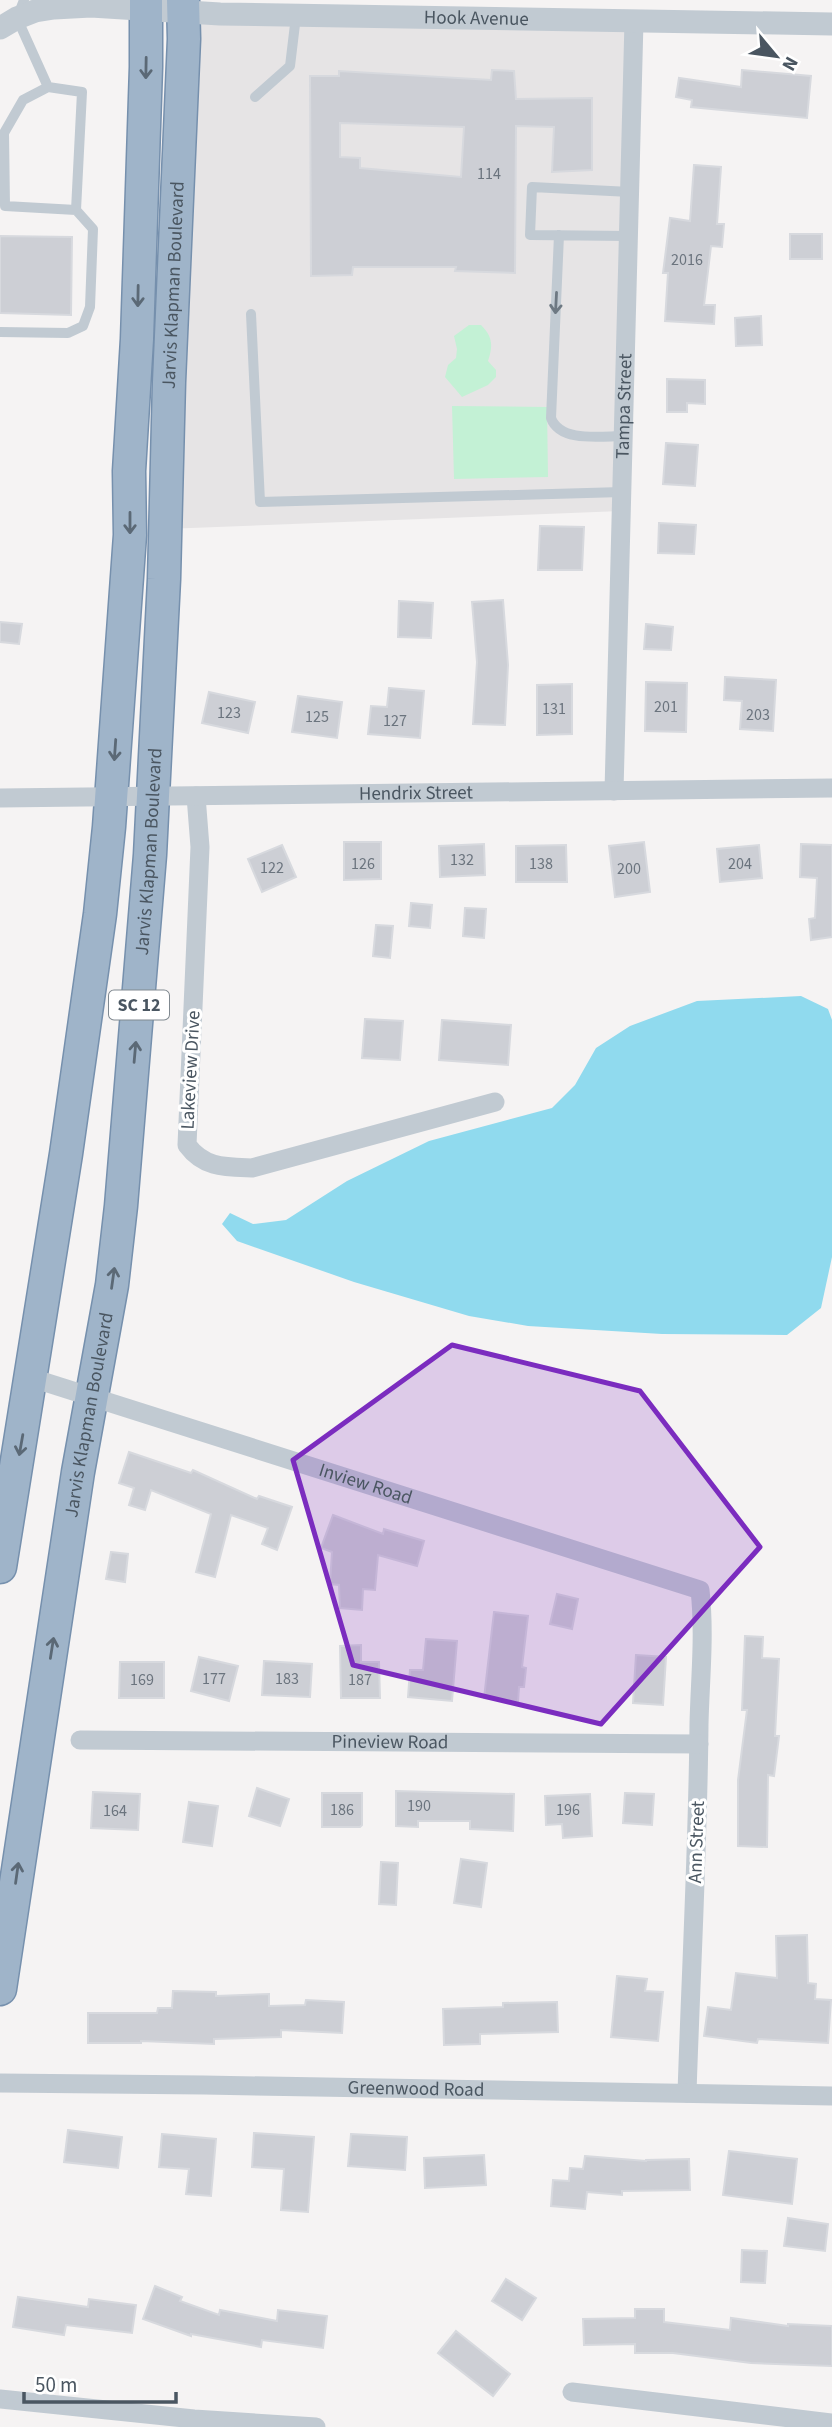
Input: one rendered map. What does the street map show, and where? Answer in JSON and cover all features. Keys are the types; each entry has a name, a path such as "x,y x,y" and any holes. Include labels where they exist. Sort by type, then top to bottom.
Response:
{"highway":[{"name":"Jarvis Klapman Boulevard","path":"0,1567 32,1378 100,914 112,797 129,559 146,5"},
{"name":"Jarvis Klapman Boulevard","path":"0,1989 90,1396 112,1284 141,991 164,579 183,6"}],"street":[{"name":"Hook Avenue","path":"14,15 54,8 146,5 296,15 832,24"},
{"name":"Tampa Street","path":"614,790 634,21"},
{"name":"Hendrix Street","path":"0,798 832,788"},
{"name":"Lakeview Drive","path":"196,796 200,847 187,1145 197,1158 222,1167 252,1168 495,1102"},
{"name":"Inview Road","path":"32,1378 700,1590"},
{"name":"Ann Street","path":"687,2094 697,1869 703,1619 700,1590"},
{"name":"Pineview Road","path":"80,1740 699,1744"},
{"name":"Greenwood Road","path":"0,2083 832,2096"},
{"path":"572,2392 832,2423"},
{"path":"0,2399 316,2427"}],"lane":[{"path":"14,15 48,87"},
{"path":"255,97 290,66 296,15"},
{"path":"0,332 68,333 83,326 90,307 93,229 76,210 82,92 48,87 23,100 4,133 3,207 76,210"},
{"path":"629,236 530,235 531,187 630,191"},
{"path":"559,235 551,418 554,426 562,432 623,436"},
{"path":"251,314 260,502 622,492"}],"highlighted area":[{"path":"452,1345 640,1391 760,1547 601,1724 353,1665 293,1460"}],"shaded area":[{"path":"183,12 634,21 621,511 165,529"}],"green space":[{"path":"469,325 481,325 488,334 491,346 488,361 496,370 496,377 488,385 462,397 445,377 448,365 456,358 454,336"},
{"path":"452,406 547,407 548,477 454,479"}],"water":[{"path":"801,996 828,1009 832,1020 832,1257 821,1308 787,1335 662,1334 528,1326 469,1316 354,1282 237,1241 222,1224 230,1213 253,1224 286,1220 347,1181 429,1141 552,1108 575,1085 596,1048 630,1026 697,1001"}],"building":[{"path":"492,70 514,71 516,99 592,98 592,170 552,172 554,127 516,126 515,273 455,271 456,267 353,267 352,275 311,276 310,76 339,76 339,71 491,80","holes":["340,123 464,127 461,177 360,168 360,158 340,157"]},
{"path":"742,70 811,76 807,118 691,107 692,100 676,97 679,78 741,87"},
{"path":"694,165 721,167 717,224 724,224 722,247 711,246 704,305 715,305 714,324 665,321 668,273 663,273 670,218 690,221"},
{"path":"790,234 822,234 822,259 790,259"},
{"path":"0,236 72,237 71,315 0,313"},
{"path":"761,316 762,345 736,346 735,318"},
{"path":"667,379 705,380 705,404 687,403 687,412 667,412"},
{"path":"666,443 698,445 695,486 663,484"},
{"path":"659,523 696,525 694,554 658,553"},
{"path":"540,526 584,527 582,570 538,570"},
{"path":"503,600 508,665 505,725 473,724 477,662 472,602"},
{"path":"399,601 433,603 431,638 398,637"},
{"path":"0,622 22,624 19,644 0,642"},
{"path":"646,624 673,627 671,650 644,649"},
{"path":"725,677 776,680 773,731 740,729 742,701 724,700"},
{"path":"646,682 687,683 686,732 645,731"},
{"path":"572,684 572,734 537,735 537,685"},
{"path":"389,688 424,691 420,738 368,734 371,706 387,707"},
{"path":"209,692 255,702 248,733 202,723"},
{"path":"298,696 342,702 337,738 292,732"},
{"path":"344,842 381,842 381,879 344,880"},
{"path":"644,842 650,892 615,897 609,846"},
{"path":"484,844 485,875 440,877 439,846"},
{"path":"801,844 832,845 832,937 811,940 809,919 815,918 817,878 800,877"},
{"path":"282,845 296,877 262,892 248,859"},
{"path":"566,845 567,882 516,882 516,846"},
{"path":"759,845 762,878 720,882 717,849"},
{"path":"411,903 432,905 430,928 409,926"},
{"path":"465,908 486,909 484,938 463,936"},
{"path":"376,925 393,926 390,958 373,956"},
{"path":"365,1019 403,1021 400,1060 362,1058"},
{"path":"442,1020 511,1025 508,1065 439,1060"},
{"path":"129,1452 191,1473 193,1470 257,1499 259,1496 292,1507 277,1550 262,1544 268,1528 231,1515 215,1577 196,1572 211,1514 151,1490 145,1510 129,1505 134,1488 119,1483"},
{"path":"333,1515 383,1534 384,1529 424,1541 417,1566 378,1555 375,1590 363,1589 362,1610 340,1608 339,1585 330,1584 332,1552 321,1548"},
{"path":"111,1552 128,1554 125,1582 106,1579"},
{"path":"557,1594 578,1599 572,1629 550,1624"},
{"path":"494,1612 528,1616 522,1667 526,1668 524,1687 519,1687 518,1702 484,1698"},
{"path":"745,1636 763,1637 762,1658 779,1659 775,1736 779,1736 774,1776 768,1775 767,1847 738,1846 738,1780 747,1710 742,1710"},
{"path":"426,1639 457,1641 452,1701 408,1697 410,1670 423,1670"},
{"path":"361,1645 361,1662 379,1662 380,1698 341,1698 340,1646"},
{"path":"636,1655 666,1657 663,1705 633,1703"},
{"path":"199,1657 238,1666 229,1701 191,1691"},
{"path":"264,1661 312,1664 310,1697 262,1695"},
{"path":"120,1662 164,1662 164,1698 119,1698"},
{"path":"257,1788 289,1799 280,1826 249,1816"},
{"path":"396,1791 514,1794 513,1831 470,1829 470,1821 418,1821 418,1827 396,1826"},
{"path":"93,1792 140,1794 138,1830 91,1828"},
{"path":"322,1793 362,1793 362,1825 322,1827"},
{"path":"625,1793 654,1794 652,1825 623,1823"},
{"path":"590,1794 592,1836 563,1838 562,1824 546,1825 545,1796"},
{"path":"189,1802 218,1806 212,1846 183,1842"},
{"path":"461,1859 487,1863 481,1907 454,1903"},
{"path":"381,1862 398,1863 396,1905 379,1904"},
{"path":"807,1935 808,1983 816,1984 815,1999 831,2000 828,2043 758,2039 757,2043 704,2036 708,2007 731,2010 736,1973 777,1978 776,1936"},
{"path":"617,1976 647,1979 645,1991 663,1992 658,2041 611,2037"},
{"path":"173,1991 216,1992 216,1996 269,1994 269,2006 305,2005 306,2000 344,2002 342,2033 281,2030 281,2037 214,2039 214,2044 141,2041 88,2043 88,2013 157,2013 158,2008 172,2008"},
{"path":"557,2002 558,2032 480,2034 480,2044 444,2045 443,2009 503,2007 503,2003"},
{"path":"68,2130 122,2137 118,2168 64,2162"},
{"path":"254,2133 314,2137 308,2212 281,2210 284,2169 252,2167"},
{"path":"162,2134 216,2139 211,2196 186,2194 189,2169 159,2167"},
{"path":"351,2134 407,2137 405,2170 348,2166"},
{"path":"729,2151 797,2159 792,2204 723,2195"},
{"path":"484,2155 486,2185 425,2188 424,2158"},
{"path":"585,2156 646,2161 689,2159 690,2190 622,2191 622,2195 587,2192 585,2209 551,2206 553,2180 569,2181 570,2168 583,2169"},
{"path":"788,2218 828,2224 825,2251 784,2246"},
{"path":"742,2250 767,2251 765,2283 741,2282"},
{"path":"506,2279 536,2298 522,2320 492,2301"},
{"path":"155,2286 182,2297 180,2301 219,2315 220,2310 277,2321 278,2310 327,2316 323,2348 262,2340 261,2347 191,2336 143,2319"},
{"path":"18,2297 88,2307 89,2299 136,2305 132,2333 66,2325 64,2335 13,2327"},
{"path":"635,2309 664,2309 664,2322 730,2330 731,2318 788,2326 832,2326 832,2366 751,2363 673,2353 635,2353 635,2344 584,2345 583,2319 635,2318"},
{"path":"456,2331 510,2374 493,2396 438,2353"}]}
